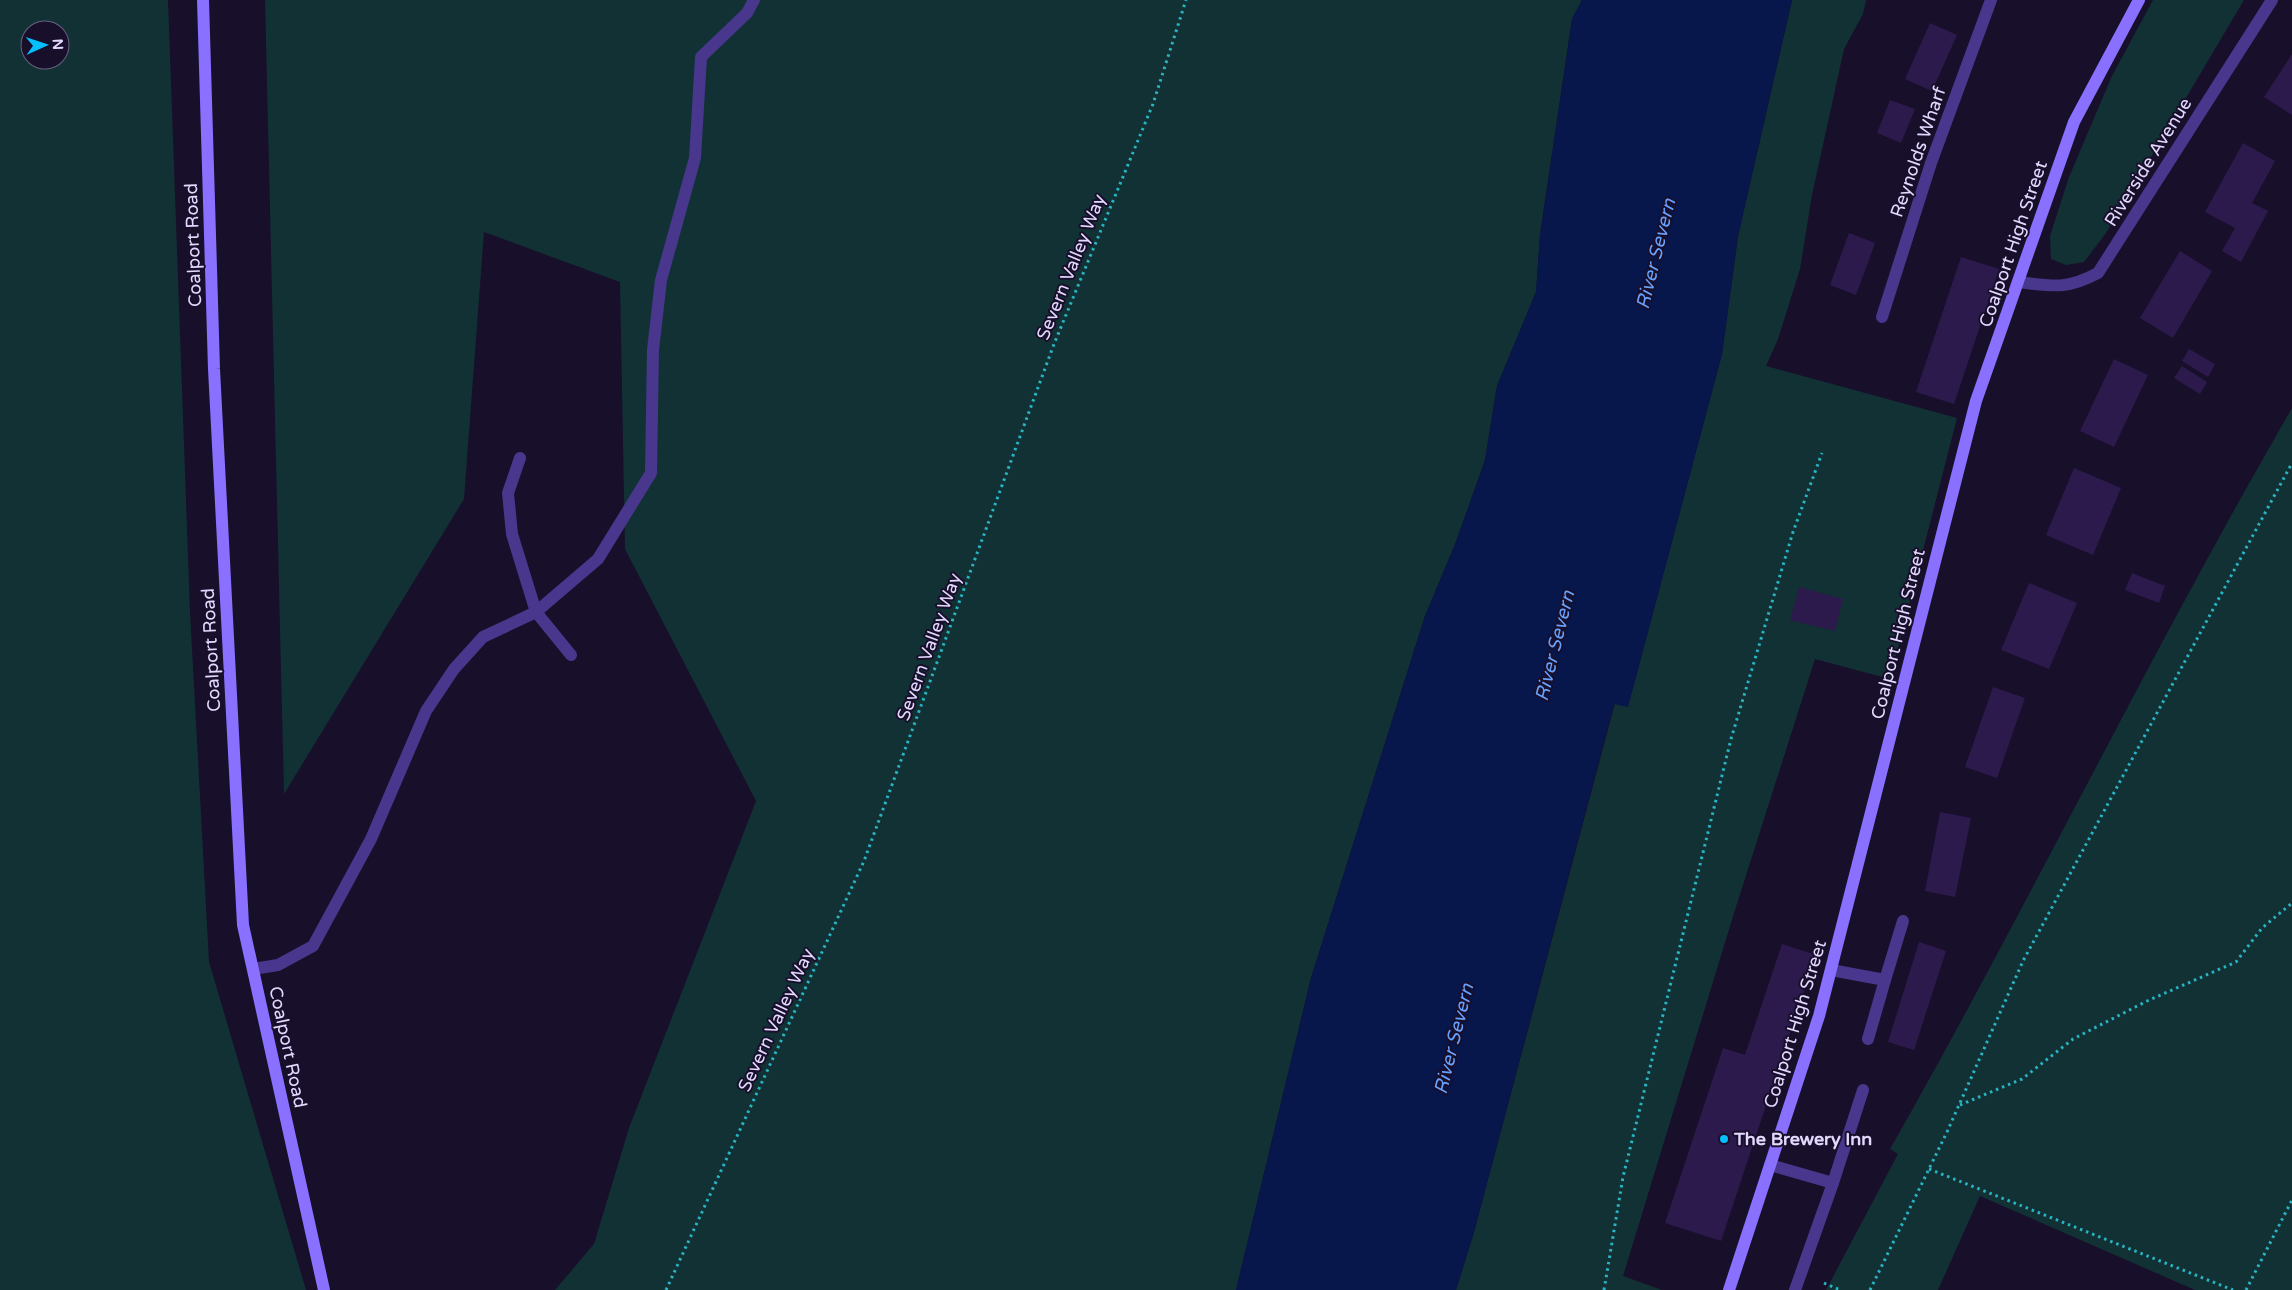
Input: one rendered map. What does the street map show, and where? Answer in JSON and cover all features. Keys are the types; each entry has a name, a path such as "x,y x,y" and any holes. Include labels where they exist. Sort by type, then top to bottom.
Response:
{"street":[{"name":"Coalport Road","path":"202,0 216,409 243,925 324,1290"},
{"path":"253,969 278,965 313,946 372,839 426,711 454,669 482,637 536,612 598,559 651,473 653,350 661,280 695,158 701,58 747,13 754,0"},
{"name":"Reynolds Wharf","path":"1882,317 1931,163 1991,0"},
{"name":"Coalport High Street","path":"1729,1290 1819,1016 1976,401 2074,122 2139,0"},
{"name":"Riverside Avenue","path":"2018,282 2056,287 2078,284 2098,273 2272,0"},
{"path":"520,458 508,492 512,534 536,612 571,655"},
{"path":"1868,1039 1903,921"},
{"path":"1830,970 1885,980"},
{"path":"1795,1290 1833,1183 1863,1090"},
{"path":"1770,1165 1833,1183"}],"path":[{"name":"Severn Valley Way","path":"666,1290 864,861 1054,344 1153,104 1186,0"},
{"path":"1604,1290 1623,1178 1731,739 1793,532 1822,453"},
{"path":"1870,1290 1959,1105 2023,961 2292,464"},
{"path":"1959,1105 2022,1079 2072,1039 2147,1002 2236,962 2262,928 2292,903"},
{"path":"1929,1169 2233,1290"},
{"path":"2246,1290 2292,1200"}],"green space":[{"path":"0,0 168,0 190,612 209,962 306,1290 0,1290"},
{"path":"265,0 1582,0 1572,19 1540,235 1536,292 1497,386 1485,460 1456,542 1425,616 1311,978 1236,1290 555,1290 594,1244 629,1128 756,801 625,549 620,282 484,232 464,499 284,794"},
{"path":"1792,0 1866,0 1863,14 1844,49 1812,195 1800,269 1778,339 1766,366 1957,418 1890,679 1815,659 1735,910 1623,1276 1662,1290 1456,1290 1474,1232 1615,703 1628,706 1722,354 1738,236"},
{"path":"2153,0 2244,0 2106,233 2084,262 2066,265 2051,259 2050,236 2069,177 2112,76"},
{"path":"2292,408 2292,1290 2195,1290 1980,1196 1938,1290 1826,1290 1898,1154 1890,1149 1992,964 2189,592"}],"water":[{"name":"River Severn","path":"1582,0 1792,0 1738,236 1722,354 1628,707 1614,704 1474,1232 1456,1290 1236,1290 1311,978 1425,616 1456,542 1485,460 1497,386 1536,292 1540,235 1572,19"}],"building":[{"path":"1930,23 1957,35 1932,91 1905,79"},
{"path":"2292,54 2292,115 2264,97"},
{"path":"1890,100 1915,109 1901,143 1877,133"},
{"path":"2243,143 2275,161 2252,203 2268,211 2241,262 2222,251 2235,228 2205,212"},
{"path":"1849,233 1875,243 1856,295 1830,285"},
{"path":"2180,251 2212,271 2173,338 2140,318"},
{"path":"1961,257 1999,269 1954,404 1916,392"},
{"path":"2189,349 2215,364 2208,377 2182,361"},
{"path":"2114,359 2148,375 2114,447 2080,431"},
{"path":"2182,366 2207,382 2200,394 2174,378"},
{"path":"2074,468 2121,488 2093,555 2046,535"},
{"path":"2132,573 2165,586 2159,603 2125,590"},
{"path":"2029,583 2077,603 2049,669 2001,650"},
{"path":"1799,587 1843,599 1835,631 1790,620"},
{"path":"1993,687 2025,698 1997,778 1965,767"},
{"path":"1940,812 1971,818 1955,897 1925,891"},
{"path":"1919,942 1946,951 1914,1050 1888,1042"},
{"name":"The Brewery Inn","path":"1782,944 1816,955 1721,1241 1665,1223 1723,1048 1745,1055"}],"place":[{"name":"The Brewery Inn","path":"1724,1139"}]}
